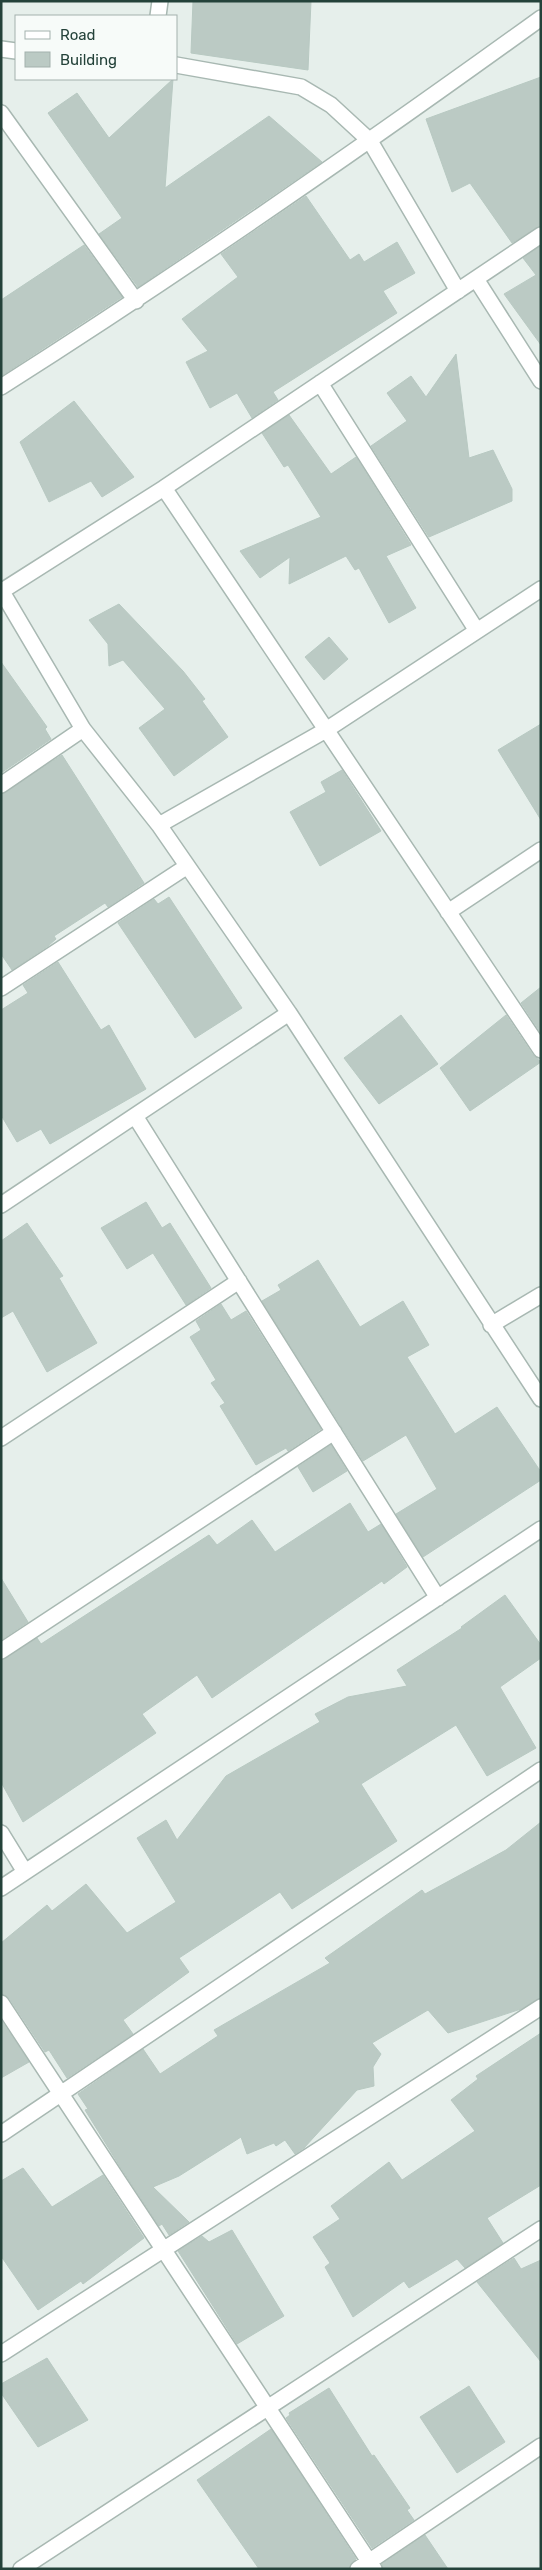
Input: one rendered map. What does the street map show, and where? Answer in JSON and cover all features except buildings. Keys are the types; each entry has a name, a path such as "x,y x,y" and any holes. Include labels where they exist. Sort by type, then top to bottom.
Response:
{"street":[{"path":"158,15 160,1"},
{"path":"1,387 136,301 370,142 541,18"},
{"path":"1,50 15,50"},
{"path":"178,65 301,87 331,104 370,142 458,291"},
{"path":"1,112 136,301"},
{"path":"541,235 164,488 2,591 83,729 159,825 186,867 289,1013 541,1399"},
{"path":"476,279 541,381"},
{"path":"320,384 477,631"},
{"path":"164,488 541,1050"},
{"path":"159,825 326,730 541,589"},
{"path":"1,785 83,729"},
{"path":"448,912 541,850"},
{"path":"1,988 186,867"},
{"path":"1,1205 289,1013"},
{"path":"135,1116 438,1598"},
{"path":"1,1438 239,1281"},
{"path":"491,1325 541,1295"},
{"path":"1,1651 334,1432"},
{"path":"1,1888 541,1530"},
{"path":"1,2134 541,1770"},
{"path":"1,1833 26,1872"},
{"path":"1,2003 268,2407 367,2566 541,2446"},
{"path":"1,2354 541,2008"},
{"path":"21,2569 541,2229"}]}
